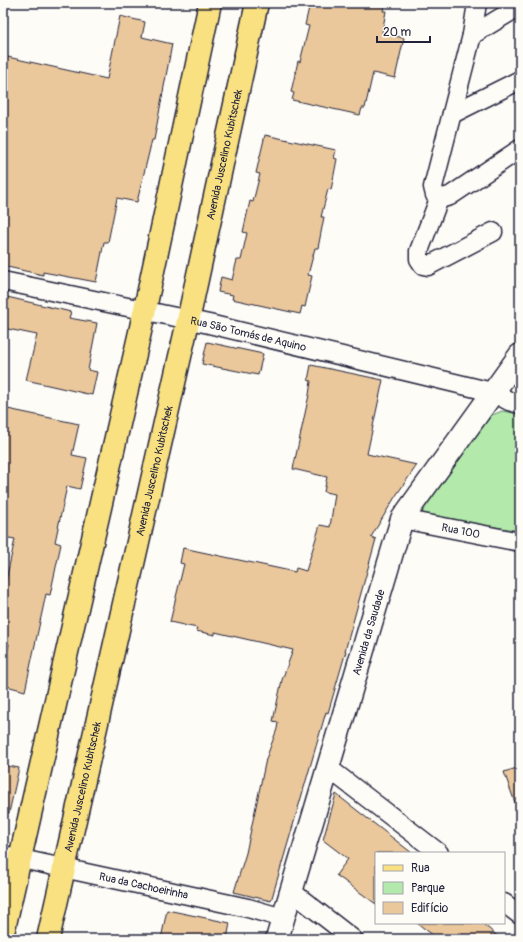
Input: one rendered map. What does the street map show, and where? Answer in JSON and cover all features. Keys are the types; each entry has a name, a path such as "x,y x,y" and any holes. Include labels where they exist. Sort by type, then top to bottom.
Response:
{"main road":[{"path":"3,933 11,857 144,311 210,3"},
{"name":"Avenida Juscelino Kubitschek","path":"48,939 189,320 258,3"}],"street":[{"path":"439,198 435,195 433,187 472,35 477,3"},
{"path":"472,35 520,6"},
{"path":"452,114 520,80"},
{"path":"439,198 450,196 520,150"},
{"path":"439,198 419,251 419,259 422,265 428,266 493,232"},
{"name":"Rua São Tomás de Aquino","path":"3,281 189,320 492,392 509,401 520,404"},
{"name":"Avenida da Saudade","path":"277,939 327,767 402,520 492,392 520,355"},
{"name":"Rua 100","path":"402,520 520,542"},
{"path":"327,767 438,852"},
{"name":"Rua da Cachoeirinha","path":"11,857 248,908 283,918"},
{"path":"291,891 354,939"},
{"path":"505,904 520,915"}],"green space":[{"path":"502,411 520,414 520,531 424,515 420,505 487,417"}],"building":[{"path":"310,3 385,3 383,11 386,11 382,33 404,38 395,78 373,73 365,108 362,108 360,115 292,100 294,93 291,92 298,61 300,62 309,26 305,25"},
{"path":"120,16 145,22 142,37 172,44 154,140 152,140 137,202 117,198 108,242 104,242 96,282 43,272 43,275 3,266 3,56 107,79"},
{"path":"265,135 336,150 334,158 337,159 331,190 328,189 321,217 324,217 318,248 315,248 308,275 312,276 305,307 302,306 300,314 232,299 233,295 218,292 221,277 232,280 237,260 241,260 247,233 243,232 250,201 253,202 260,174 256,173"},
{"path":"3,296 71,312 69,318 97,323 88,370 97,372 92,395 26,380 37,335 3,328"},
{"path":"207,342 263,354 258,375 202,364"},
{"path":"311,365 383,380 367,454 417,465 395,497 371,537 376,539 346,651 328,713 326,712 271,901 234,892 246,853 266,759 277,729 278,722 273,721 282,680 293,650 215,632 215,635 196,631 197,628 170,622 184,564 180,563 183,548 295,572 296,568 306,571 320,525 330,527 335,494 324,492 327,477 293,469 309,395 311,381 308,380"},
{"path":"3,408 79,424 72,455 87,458 80,489 67,486 55,542 61,544 50,595 46,594 25,691 3,685 3,670 9,644 3,643 3,594 15,539 3,537"},
{"path":"3,765 19,768 9,813 3,813"},
{"path":"520,767 520,811 518,811 504,772"},
{"path":"336,794 411,852 375,852 375,903 336,875 348,859 323,840"},
{"path":"167,910 230,923 227,939 161,939"},
{"path":"418,924 483,924 501,939 438,939"}]}
